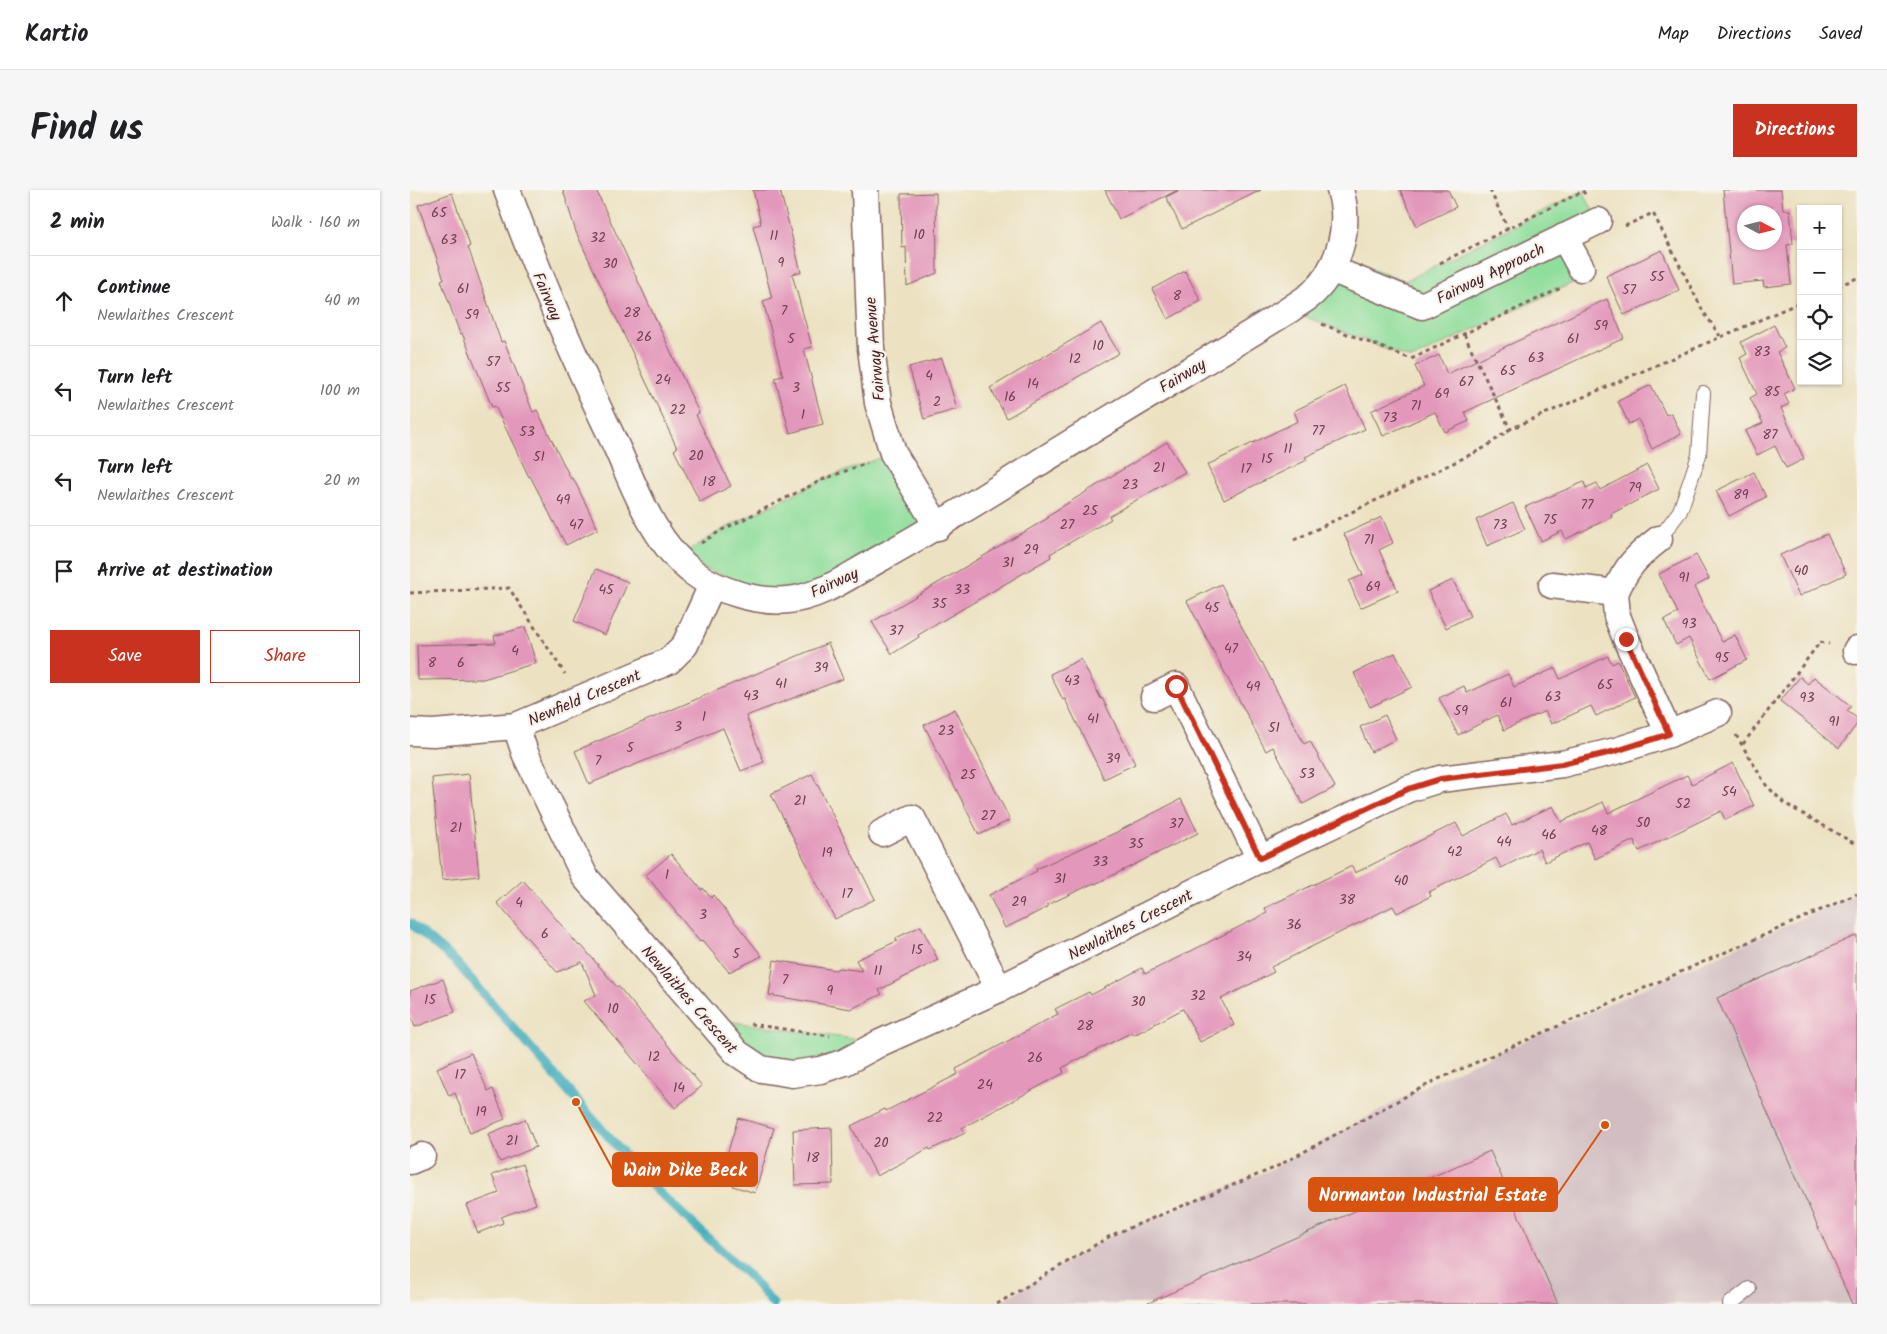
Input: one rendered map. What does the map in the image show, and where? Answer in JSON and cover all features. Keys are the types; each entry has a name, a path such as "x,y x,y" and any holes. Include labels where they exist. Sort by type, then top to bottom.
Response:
{"street":[{"name":"Fairway","path":"507,190 536,270 588,389 645,508 661,537 676,558 694,573 712,585 749,597 788,600 820,593 938,527 1107,420 1288,310 1314,292 1331,269"},
{"name":"Fairway Avenue","path":"852,190 868,277"},
{"name":"Fairway Avenue","path":"865,190 871,348 878,403 893,453 938,527"},
{"path":"1331,269 1338,255 1344,234 1345,215 1340,190"},
{"name":"Fairway Approach","path":"1331,269 1422,306 1598,221"},
{"name":"Fairway Approach","path":"1564,237 1581,268"},
{"path":"1659,539 1640,554 1624,572 1615,593 1617,616 1669,734"},
{"name":"Newfield Crescent","path":"410,732 433,733 516,726 669,661 685,645 712,585"},
{"path":"1552,585 1615,593"},
{"path":"1154,697 1176,686 1260,858"},
{"name":"Newlaithes Crescent","path":"516,726 525,753 585,876 737,1053 761,1069 792,1074 821,1070 845,1062 880,1043 999,989 1260,858 1408,789 1440,779 1562,764 1616,751 1669,734 1718,712"},
{"path":"882,833 912,818 999,989"}],"lane":[{"path":"1659,539 1680,511 1699,455 1703,393"},
{"path":"1730,1304 1749,1289"}],"path":[{"path":"1490,190 1508,229"},
{"path":"1439,263 1583,191 1604,236 1653,214 1703,311 1720,336"},
{"path":"1842,284 1857,278"},
{"path":"1294,540 1486,447 1510,429 1797,304"},
{"path":"1464,334 1510,429"},
{"path":"676,558 722,530 824,479 893,453"},
{"path":"410,593 509,588 580,698"},
{"path":"1743,744 1820,642 1856,650"},
{"path":"1718,712 1743,744 1766,785 1784,803 1857,845"},
{"path":"997,1304 1112,1235 1274,1168 1434,1081 1857,894"},
{"path":"705,1018 832,1036"}],"shaded area":[{"path":"1857,894 1857,1304 997,1304 1112,1235 1274,1168 1434,1081"}],"green space":[{"path":"1583,191 1598,221 1565,237 1585,277 1411,359 1289,310 1338,255 1405,281"},
{"path":"893,453 938,527 788,600 677,558 722,530 824,479"},
{"path":"705,1018 880,1043 792,1074"}],"building":[{"path":"563,190 596,190 699,413 696,415 731,486 700,502 674,450 677,448 576,232"},
{"path":"753,190 780,190 801,272 792,274 812,347 804,349 823,424 790,433 775,378 783,376 763,301 772,298 753,226 761,224"},
{"path":"1105,190 1178,190 1119,219"},
{"path":"1180,190 1261,190 1182,229 1166,197"},
{"path":"1400,190 1448,190 1456,207 1417,226"},
{"path":"1723,190 1781,190 1783,210 1790,210 1793,244 1787,245 1791,284 1764,287 1763,281 1732,284"},
{"path":"452,193 470,246 468,247 501,342 504,341 533,412 537,410 598,529 566,545 529,477 495,406 492,407 462,333 460,334 441,280 444,279 418,205"},
{"path":"936,193 937,273 907,286 906,247 902,248 901,194"},
{"path":"1662,250 1679,290 1624,315 1606,276"},
{"path":"1185,271 1201,301 1168,319 1152,289"},
{"path":"1607,299 1624,338 1465,412 1469,421 1445,432 1435,412 1383,436 1371,411 1424,386 1415,366 1439,355 1447,374"},
{"path":"1101,323 1119,353 1007,418 990,388"},
{"path":"1774,325 1785,348 1777,352 1795,388 1784,394 1789,404 1781,408 1804,459 1786,468 1775,446 1757,455 1745,431 1763,423 1750,398 1757,394 1740,358 1747,354 1741,342"},
{"path":"942,358 957,409 924,419 909,367"},
{"path":"1651,385 1666,415 1671,413 1681,434 1652,449 1638,419 1629,424 1618,401"},
{"path":"1345,386 1365,429 1305,457 1307,460 1224,500 1207,465 1298,421 1294,411"},
{"path":"1167,442 1185,472 1109,516 1111,519 1050,554 1051,557 918,635 919,637 892,654 872,622 1048,518 1047,516"},
{"path":"1647,465 1659,489 1611,514 1612,517 1566,539 1562,531 1541,541 1525,507 1584,482 1586,488 1597,483 1600,490"},
{"path":"1754,472 1766,497 1729,516 1716,491"},
{"path":"1513,503 1525,529 1487,546 1476,520"},
{"path":"1382,517 1393,543 1379,550 1398,591 1360,608 1349,581 1363,575 1344,534"},
{"path":"1827,534 1846,574 1799,596 1780,555"},
{"path":"1696,555 1709,579 1694,587 1722,642 1735,635 1747,660 1710,679 1689,638 1676,645 1664,620 1678,613 1659,574"},
{"path":"596,569 628,582 605,635 574,621"},
{"path":"1453,580 1470,616 1446,628 1428,591"},
{"path":"1221,584 1304,744 1310,741 1335,787 1303,804 1273,747 1266,751 1187,601"},
{"path":"525,627 536,663 483,679 418,680 417,645 496,643 494,636"},
{"path":"828,643 843,679 746,716 764,762 741,771 723,728 589,784 575,751"},
{"path":"1395,653 1412,687 1370,707 1354,673"},
{"path":"1608,656 1612,664 1618,661 1635,697 1596,716 1591,706 1551,724 1545,711 1504,730 1497,715 1458,735 1439,698 1464,686 1467,693 1508,674 1514,687 1555,668 1560,679"},
{"path":"1081,659 1135,764 1104,779 1065,699 1063,700 1050,674"},
{"path":"1800,677 1808,684 1814,677 1851,706 1847,711 1857,718 1857,724 1839,748 1780,701"},
{"path":"955,709 1010,820 979,835 924,725"},
{"path":"1385,715 1396,739 1371,752 1360,727"},
{"path":"1733,763 1754,806 1725,820 1721,811 1639,851 1634,840 1595,859 1587,842 1545,862 1539,849 1501,868 1496,858 1429,892 1431,896 1397,913 1393,906 1271,967 1274,972 1221,999 1234,1025 1200,1042 1183,1009 1134,1035 1132,1032 1062,1068 1064,1073 962,1128 965,1133 930,1150 929,1148 877,1176 851,1126 885,1109 886,1111 958,1074 956,1069 1058,1014 1055,1009 1089,992 1091,995 1142,968 1145,974 1267,913 1265,908 1352,866 1355,873 1456,823 1463,836 1506,814 1512,825 1553,806 1561,822 1603,802 1608,813 1687,775 1692,784"},
{"path":"469,774 479,876 442,880 432,778"},
{"path":"812,774 875,899 835,919 771,794"},
{"path":"1181,799 1198,833 1095,884 1047,905 1048,907 1005,928 989,895 1037,871 1036,869 1115,833"},
{"path":"671,854 702,890 703,888 711,898 713,895 762,956 729,972 702,940 700,942 646,875"},
{"path":"523,880 579,946 581,945 618,986 702,1086 675,1108 584,1001 596,995 582,962 557,972 497,903"},
{"path":"921,926 938,960 879,990 882,994 851,1009 769,995 774,960 835,970 839,968 862,971 856,960 897,941 896,938"},
{"path":"1857,935 1857,1304 1852,1304 1717,998"},
{"path":"443,979 455,1012 415,1027 410,1014 410,991"},
{"path":"471,1053 488,1091 493,1089 505,1119 470,1133 455,1093 449,1096 437,1068"},
{"path":"738,1118 774,1128 755,1193 733,1186 736,1176 722,1172"},
{"path":"525,1119 536,1147 500,1162 488,1134"},
{"path":"832,1128 833,1184 795,1185 793,1130"},
{"path":"1490,1151 1558,1304 1146,1304"},
{"path":"522,1164 536,1204 501,1217 503,1223 478,1233 467,1205 499,1193 492,1175"}],"waterway":[{"path":"410,923 456,962 647,1181 751,1278 773,1304"}],"place":[{"name":"Wain Dike Beck","path":"576,1102"},
{"name":"Normanton Industrial Estate","path":"1605,1125"}],"route":[{"path":"1176,686 1260,858 1408,789 1440,779 1562,764 1616,751 1669,734 1626,639"}]}
